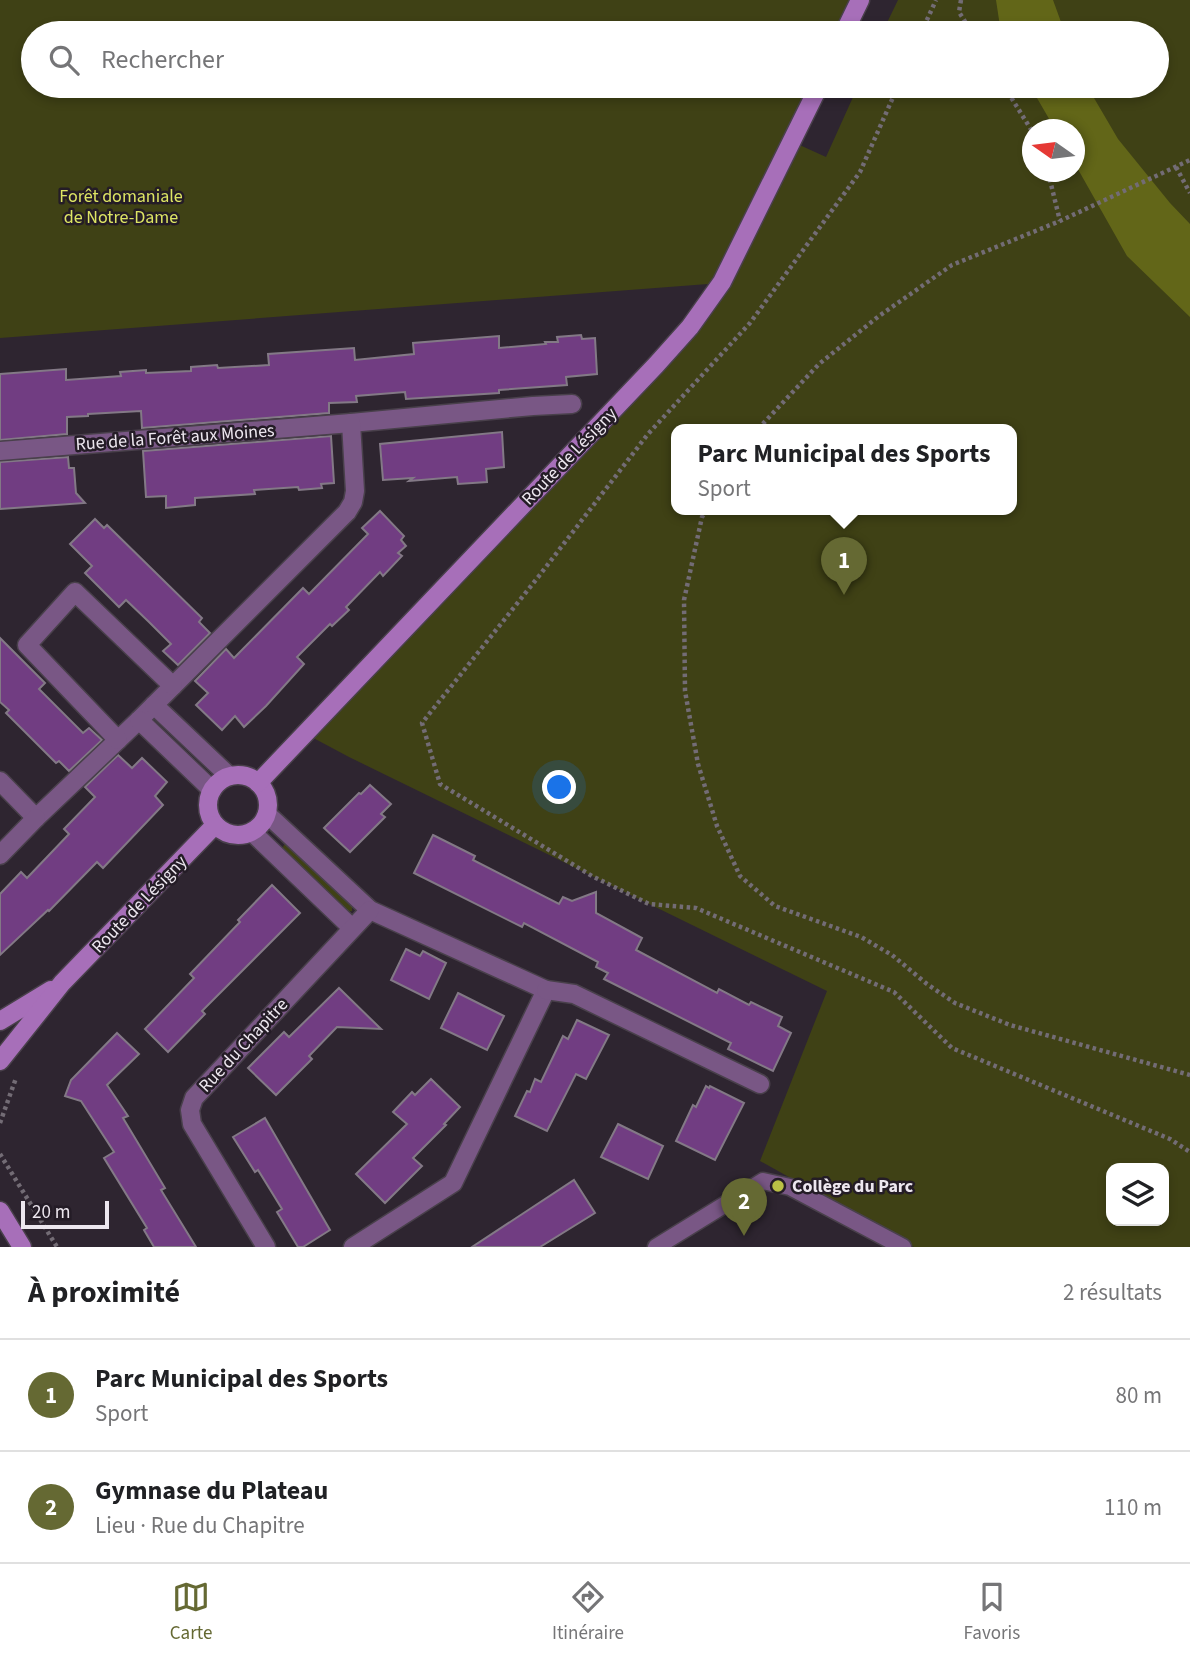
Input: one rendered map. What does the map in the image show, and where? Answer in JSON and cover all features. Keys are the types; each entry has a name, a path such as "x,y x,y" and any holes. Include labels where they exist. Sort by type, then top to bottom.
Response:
{"street":[{"path":"850,21 860,0"},
{"name":"Route de Lésigny","path":"258,783 690,327 722,282 813,98"},
{"name":"Rue de la Forêt aux Moines","path":"0,451 572,404"},
{"path":"0,855 347,512 354,502 355,491 351,423"},
{"path":"118,740 27,645 75,592 173,686"},
{"path":"154,705 229,776"},
{"path":"139,720 212,790"},
{"path":"239,775 258,783 267,797 267,814 259,828 243,835 232,835 215,825 208,808 209,799 212,790 222,779 239,775"},
{"path":"0,781 36,818"},
{"path":"267,814 370,909 545,990 574,994 760,1084"},
{"name":"Route de Lésigny","path":"0,1060 62,983 215,825"},
{"path":"252,832 352,928"},
{"name":"Rue du Chapitre","path":"266,1247 192,1124 190,1110 194,1098 370,909"},
{"name":"Route de Lésigny","path":"0,1021 62,983"},
{"path":"354,1247 453,1183 545,990"},
{"path":"0,1211 22,1247"}],"lane":[{"path":"656,1247 763,1181 790,1187 902,1247"}],"path":[{"path":"926,21 936,0"},
{"path":"961,0 959,12 965,21"},
{"path":"893,98 860,172 750,323 648,433 422,723 440,784 592,876 649,904 696,908 894,992 952,1048 1171,1139 1190,1152"},
{"path":"1011,98 1025,119"},
{"path":"763,424 819,364 879,316 952,265 1079,212 1190,160"},
{"path":"1176,167 1190,193"},
{"path":"1050,182 1060,220"},
{"path":"703,515 684,600 685,691 698,764 717,826 740,876 775,906 861,936 892,955 955,1003 1010,1025 1190,1075"},
{"path":"0,1123 19,1072"},
{"path":"0,1154 57,1247"}],"green space":[{"name":"Forêt domaniale de Notre-Dame","path":"0,0 857,0 847,21 21,21 21,98 811,98 793,142 826,157 853,98 1169,98 1169,21 888,21 898,0 1190,0 1190,1247 914,1247 760,1161 827,991 304,733 721,283 0,338"},
{"path":"287,844 352,905 352,911 347,912 282,849"}],"shaded area":[{"path":"996,0 1053,0 1061,21 999,21"},
{"path":"1037,98 1094,98 1118,139 1190,224 1190,317 1127,256 1085,182 1085,119 1049,119"}],"building":[{"path":"581,335 582,339 595,338 597,374 566,377 567,385 406,399 405,392 356,396 357,402 329,403 329,413 142,428 141,411 88,414 67,417 67,434 0,440 0,374 66,369 66,380 121,376 120,372 146,370 146,373 191,371 191,367 217,365 218,368 269,365 268,354 354,348 355,360 414,354 413,343 499,336 499,348 546,344 545,342 558,342 557,337"},
{"path":"502,432 504,467 486,469 487,482 458,484 457,477 383,480 380,444"},
{"path":"331,436 334,483 321,484 322,488 254,490 255,494 195,498 195,505 166,508 166,496 146,497 143,451"},
{"path":"68,457 69,468 74,468 76,493 85,503 0,509 0,462"},
{"path":"380,511 404,536 401,540 406,546 398,553 402,556 383,576 380,572 346,607 349,610 332,626 330,624 297,657 304,664 266,706 244,727 235,716 222,730 196,705 208,693 195,681 226,649 234,658 303,588 309,594 368,534 362,528"},
{"path":"95,519 104,528 107,525 202,618 199,622 210,633 178,665 163,651 171,644 149,622 126,600 119,607 85,573 92,566 70,544"},
{"path":"0,638 45,683 39,689 83,733 89,728 102,740 69,771 59,761 56,763 6,713 9,710 0,702"},
{"path":"118,755 132,768 142,758 167,782 155,796 163,805 103,868 97,862 49,911 0,955 0,894 21,872 27,878 69,834 64,829 95,797 85,787"},
{"path":"370,785 391,804 381,814 385,817 350,852 324,828"},
{"path":"433,835 475,856 473,860 559,904 563,897 572,901 596,892 596,913 642,938 636,950 717,993 719,989 749,1005 751,1002 782,1017 778,1026 791,1033 773,1071 728,1049 731,1043 604,979 608,973 596,967 598,962 524,923 522,927 414,873"},
{"path":"272,885 300,913 202,1011 205,1014 168,1052 145,1029 194,978 190,974"},
{"path":"406,949 420,956 423,951 446,963 429,999 391,980"},
{"path":"339,988 381,1029 337,1027 309,1056 312,1059 276,1095 248,1068 284,1032 289,1037"},
{"path":"458,993 504,1016 487,1050 441,1028"},
{"path":"577,1020 609,1035 586,1079 576,1074 547,1131 515,1116 527,1091 530,1092 535,1079 541,1082 563,1036 568,1039"},
{"path":"117,1033 139,1054 107,1085 128,1116 123,1118 165,1188 161,1190 196,1247 154,1247 144,1230 147,1228 104,1158 114,1152 81,1101 65,1096 71,1080"},
{"path":"431,1079 460,1107 413,1158 422,1166 385,1203 356,1174 407,1124 393,1112 412,1092 415,1095"},
{"path":"706,1086 744,1103 715,1160 676,1141 693,1105 696,1107"},
{"path":"265,1118 330,1230 303,1247 298,1247 277,1212 282,1209 258,1170 255,1172 233,1137"},
{"path":"618,1124 663,1146 648,1179 601,1157"},
{"path":"574,1180 595,1213 540,1247 472,1247"}],"place":[{"name":"Parc Municipal des Sports","path":"844,595"},
{"name":"Collège du Parc","path":"778,1186"},
{"name":"Gymnase du Plateau","path":"744,1236"}]}
